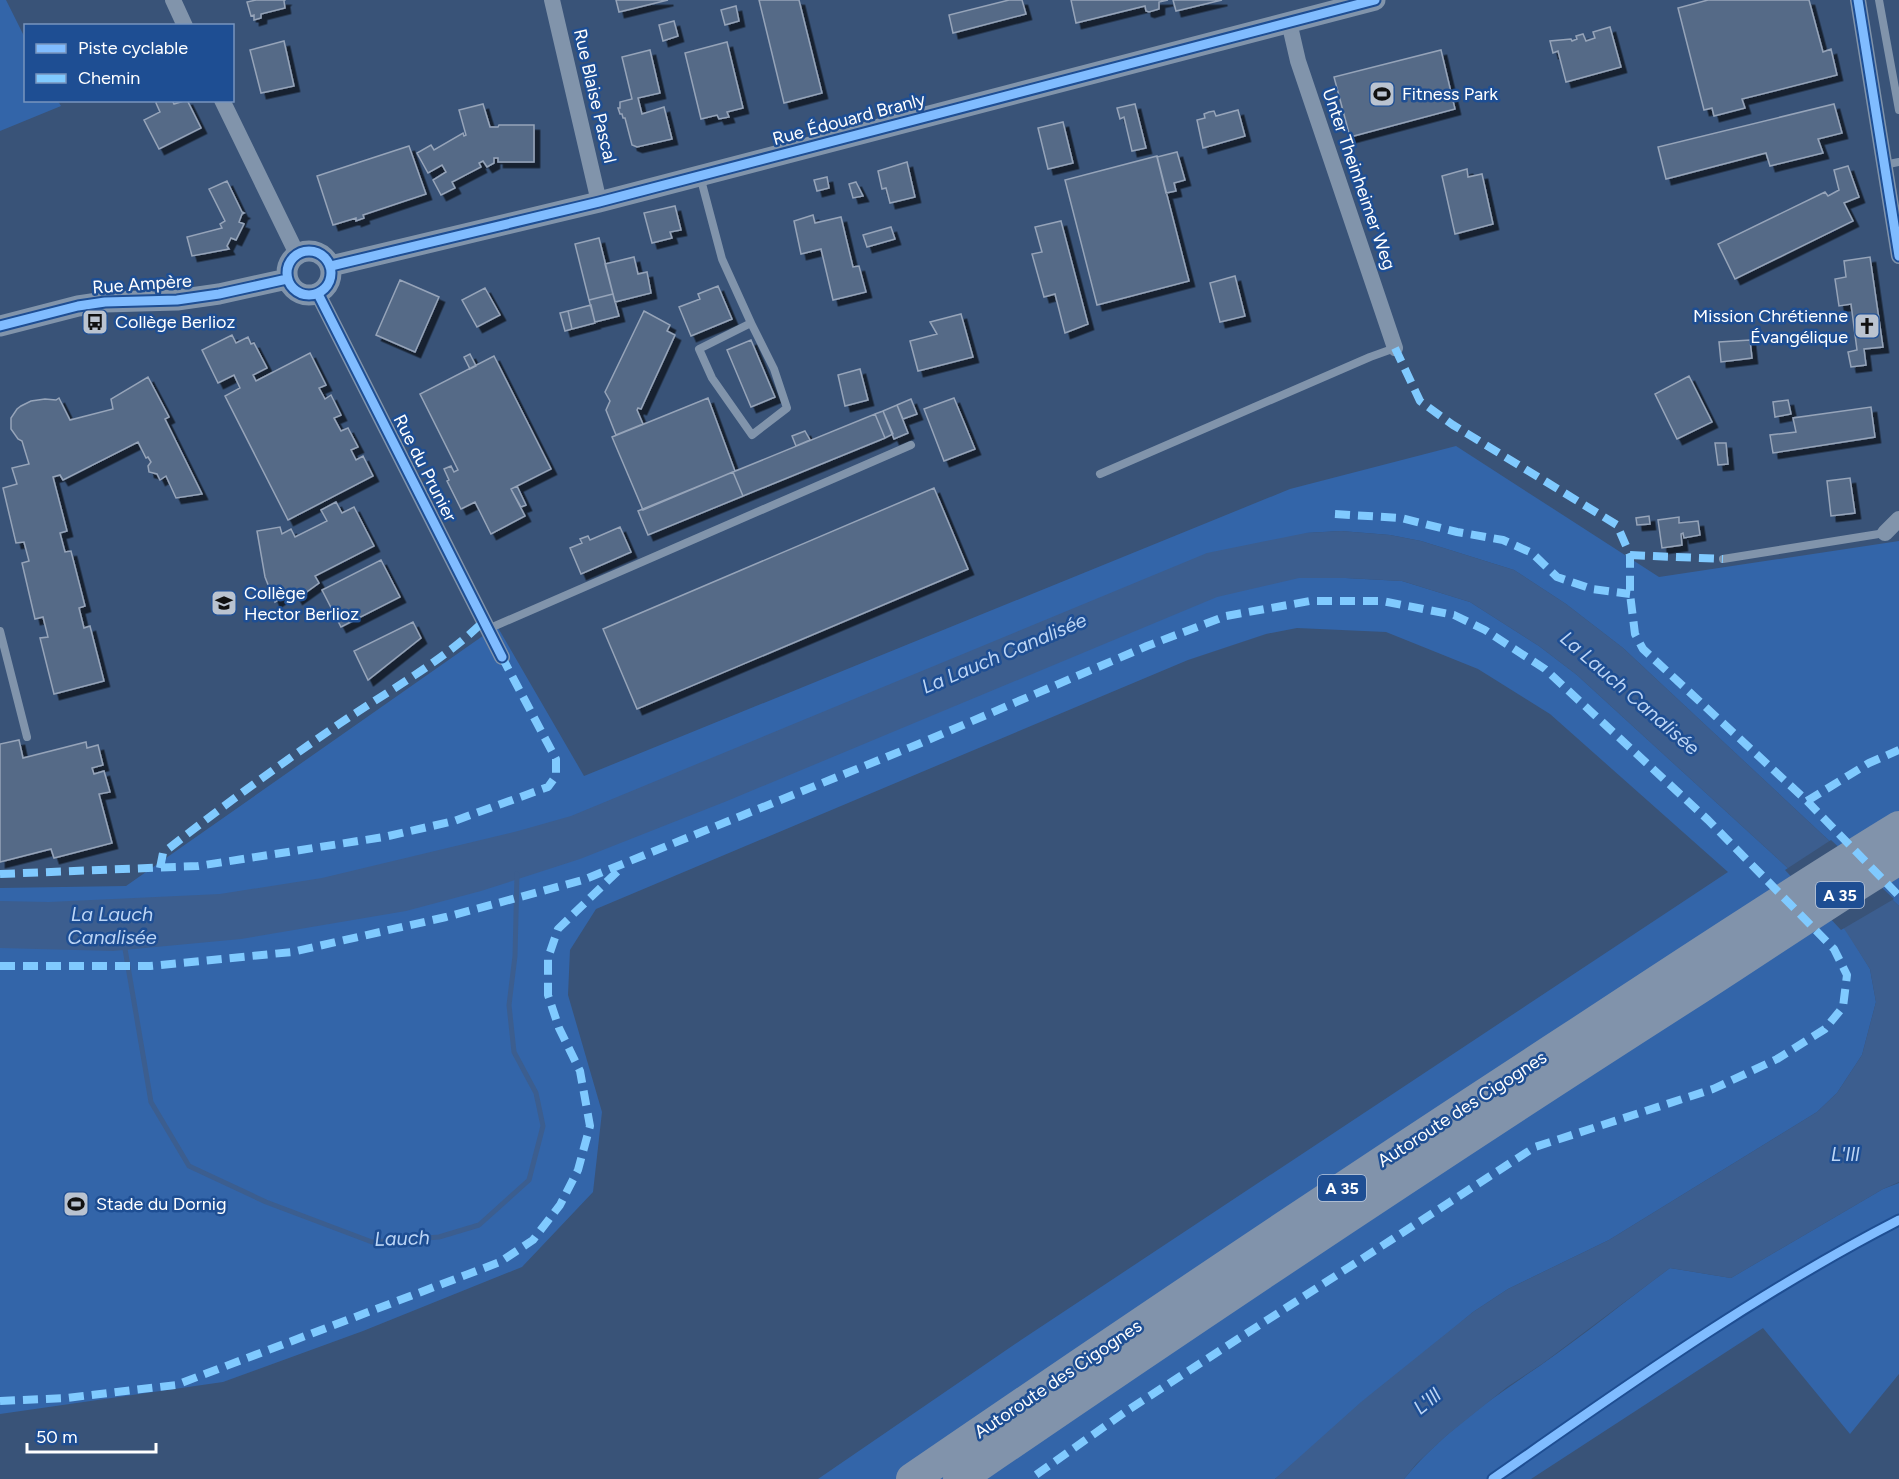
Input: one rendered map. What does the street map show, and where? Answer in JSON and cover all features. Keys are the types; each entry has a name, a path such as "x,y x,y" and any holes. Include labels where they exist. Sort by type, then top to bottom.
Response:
{"highway":[{"name":"Autoroute des Cigognes","path":"912,1479 1166,1305 1388,1157 1794,921 1887,864 1899,827"},
{"name":"Autoroute des Cigognes","path":"959,1479 1414,1172 1716,977 1745,975 1794,921"}],"street":[{"path":"173,0 184,24"},
{"name":"Rue Blaise Pascal","path":"552,0 600,202"},
{"name":"Rue Édouard Branly","path":"331,266 600,202 1375,0"},
{"path":"1858,0 1892,164 1899,256"},
{"name":"Unter Theinheimer Weg","path":"1289,22 1298,61 1395,348"},
{"path":"223,102 297,254"},
{"path":"307,250 317,252 326,258 331,266 330,283 318,294 305,296 294,290 287,279 287,269 291,260 297,254 307,250"},
{"name":"Rue Ampère","path":"0,326 78,306 105,302 177,300 219,294 287,279"},
{"name":"Rue du Prunier","path":"318,294 502,657"},
{"path":"1885,533 1899,519"}],"lane":[{"path":"1879,0 1899,110"},
{"path":"699,175 722,259 774,369 787,408 752,435 712,378 699,349 751,323"},
{"path":"1100,474 1395,348"},
{"path":"488,628 911,446"},
{"path":"1723,559 1885,533"},
{"path":"0,631 27,737"}],"shaded area":[{"path":"0,0 6,0 24,36 24,102 59,102 61,106 0,131"},
{"path":"1456,446 1659,577 1899,541 1899,906 1623,648 1566,604 1514,570 1421,541 1390,535 1341,531 1306,533 1299,578 1402,581 1470,602 1539,646 1577,675 1790,870 1846,930 1870,969 1876,1002 1862,1055 1837,1093 1817,1112 1609,1240 1508,1289 1473,1312 1275,1479 818,1479 1021,1340 1728,872 1550,714 1478,669 1386,632 1297,628 1266,634 1188,660 596,909 570,950 568,995 602,1112 593,1192 522,1267 363,1331 223,1382 0,1414 0,888 126,886 497,626 584,776 1290,489"},
{"path":"1899,1183 1899,1374 1850,1434 1763,1328 1531,1479 1404,1479 1435,1446 1468,1417 1670,1268 1731,1278 1883,1189"}],"water":[{"path":"1341,531 1390,535 1421,541 1514,570 1566,604 1623,648 1899,906 1899,1182 1883,1189 1731,1278 1670,1268 1542,1364 1507,1387 1446,1436 1417,1463 1404,1479 1275,1479 1361,1402 1473,1312 1508,1289 1609,1240 1817,1112 1837,1093 1862,1055 1876,1002 1870,969 1845,930 1790,870 1577,675 1539,646 1470,602 1402,581 1346,578 1299,578 1217,597 727,801 580,859 481,891 406,911 241,939 113,951 0,948 0,901 49,902 220,894 322,878 518,831 571,816 1207,553 1306,533"}],"pier":[{"path":"1831,840 1894,899 1841,930 1785,870"}],"building":[{"path":"285,0 285,8 261,14 261,18 254,20 254,15 251,16 247,2"},
{"path":"616,0 668,0 619,12"},
{"path":"759,0 799,0 822,93 784,103"},
{"path":"1009,0 1022,0 1026,14 953,33 949,15"},
{"path":"1071,0 1168,0 1159,2 1159,9 1149,12 1146,11 1145,6 1076,23"},
{"path":"1173,0 1222,0 1176,11"},
{"path":"1708,0 1809,0 1823,52 1831,49 1837,75 1742,99 1745,108 1714,116 1712,108 1704,110 1678,8"},
{"path":"736,6 739,21 725,25 721,10"},
{"path":"674,21 678,36 663,41 659,25"},
{"path":"1610,27 1621,67 1566,82 1558,51 1553,53 1550,41 1571,39 1572,41 1577,39 1576,36 1583,34 1586,41 1595,38 1593,32"},
{"path":"284,41 294,86 261,93 250,50"},
{"path":"727,42 743,108 727,112 729,117 719,119 717,115 701,119 685,53"},
{"path":"650,50 660,93 638,98 642,114 664,107 672,139 637,147 632,145 625,118 620,114 618,108 620,108 620,102 632,99 622,57"},
{"path":"1441,50 1455,109 1350,137 1334,77"},
{"path":"188,102 201,128 159,149 144,120 160,112 156,103"},
{"path":"483,104 490,127 534,125 534,162 498,162 498,158 494,158 494,163 487,167 483,161 479,163 481,167 452,182 455,188 441,195 433,180 446,172 442,165 428,173 417,153 431,145 434,150 463,133 464,136 466,135 459,110"},
{"path":"1135,104 1146,148 1132,151 1124,117 1120,119 1117,108"},
{"path":"1834,104 1842,133 1818,139 1823,153 1770,166 1766,153 1666,179 1658,147"},
{"path":"1238,110 1245,136 1203,148 1197,120 1205,118 1204,114 1209,112 1214,111 1216,116"},
{"path":"1063,122 1073,163 1048,169 1038,128"},
{"path":"409,146 426,194 363,215 364,218 356,221 356,218 333,225 317,176"},
{"path":"1177,152 1185,180 1174,183 1176,191 1166,193 1157,157"},
{"path":"1157,156 1189,281 1097,305 1065,180"},
{"path":"907,162 915,197 890,203 886,188 882,189 878,171"},
{"path":"1848,166 1859,197 1844,203 1853,221 1735,279 1718,244 1825,192 1828,196 1839,190 1834,170"},
{"path":"1467,169 1468,177 1482,174 1493,224 1455,234 1442,176"},
{"path":"827,177 829,188 817,191 814,180"},
{"path":"227,181 244,213 239,222 244,224 236,240 231,238 227,246 229,249 192,256 187,237 222,228 220,224 225,221 209,189"},
{"path":"856,182 863,196 853,198 849,184"},
{"path":"675,206 681,230 670,232 672,238 652,243 644,213"},
{"path":"813,215 815,223 841,217 853,267 859,266 866,292 833,300 821,249 801,254 794,221"},
{"path":"1061,221 1088,324 1065,333 1055,294 1044,297 1032,254 1042,252 1035,227"},
{"path":"891,227 895,239 867,247 863,235"},
{"path":"599,238 613,294 589,300 575,244"},
{"path":"634,257 638,274 647,272 651,293 615,302 605,264"},
{"name":"Mission Chrétienne Évangélique","path":"1870,257 1883,347 1864,349 1866,365 1851,367 1848,352 1857,350 1851,304 1839,306 1835,279 1846,277 1844,261"},
{"path":"1235,276 1245,316 1220,322 1210,283"},
{"path":"400,280 439,297 415,352 376,335"},
{"path":"718,286 732,319 691,336 679,307 700,299 698,294"},
{"path":"485,288 500,315 477,327 462,300"},
{"path":"613,294 619,316 595,322 589,300"},
{"path":"591,305 595,323 572,329 568,311"},
{"path":"568,311 572,329 565,331 560,313"},
{"path":"644,311 670,325 667,331 675,335 641,409 637,410 643,424 616,435 606,410 610,401 605,392"},
{"path":"961,314 973,357 918,371 910,341 937,334 930,322"},
{"path":"232,335 236,343 248,337 251,344 254,343 267,368 253,375 256,381 310,353 326,385 319,388 325,399 331,395 341,415 334,418 341,431 348,428 358,447 351,450 356,460 363,456 373,476 288,520 225,396 240,388 234,375 218,383 202,350"},
{"path":"751,340 775,397 751,407 727,350"},
{"path":"1750,340 1752,358 1721,362 1719,342"},
{"path":"470,354 476,366 470,369 464,357"},
{"path":"494,356 551,469 511,489 525,516 491,534 475,502 461,509 447,481 449,480 444,469 451,466 454,472 458,470 420,394"},
{"path":"860,369 868,400 845,406 838,375"},
{"path":"1689,376 1712,422 1677,439 1655,394"},
{"path":"148,377 169,417 165,419 202,494 176,498 166,476 160,480 157,474 149,472 148,466 151,462 148,457 146,458 138,442 63,480 60,475 53,477 67,531 60,533 65,552 71,551 85,606 79,608 84,628 90,626 104,681 54,694 40,638 48,637 43,617 35,619 22,563 29,561 24,542 16,543 3,488 17,484 12,468 29,464 22,441 11,429 11,418 21,406 31,401 45,399 59,398 70,420 113,409 111,399"},
{"path":"708,398 735,471 643,510 612,437"},
{"path":"954,398 975,449 944,461 924,409"},
{"path":"911,399 917,414 903,419 897,405"},
{"path":"1788,400 1791,414 1775,417 1773,402"},
{"path":"897,405 908,433 894,439 883,411"},
{"path":"1871,407 1875,437 1773,453 1770,435 1796,432 1793,418"},
{"path":"883,411 893,434 885,438 875,414"},
{"path":"875,414 885,438 743,496 733,472"},
{"path":"805,431 810,440 796,446 792,436"},
{"path":"1715,443 1726,443 1728,464 1718,465"},
{"path":"733,472 743,496 648,535 638,511"},
{"path":"1850,478 1855,513 1831,516 1827,481"},
{"path":"517,486 526,505 521,507 511,489"},
{"path":"934,488 968,569 637,709 603,629"},
{"path":"336,502 342,513 354,507 374,546 315,576 319,583 297,599 292,590 275,602 265,577 257,531 280,527 282,534 291,529 295,537 327,521 321,510"},
{"path":"1649,516 1650,524 1637,525 1636,518"},
{"path":"1679,517 1679,523 1698,521 1700,535 1684,538 1683,533 1681,534 1682,545 1662,548 1658,520"},
{"path":"620,527 631,552 581,574 570,548 582,543 580,539 588,536 590,540"},
{"path":"381,560 400,597 341,627 322,590"},
{"path":"413,622 421,638 368,680 354,651"},
{"path":"19,740 23,758 86,742 87,748 98,745 103,765 92,768 94,774 104,771 110,792 99,794 112,843 54,858 51,849 0,862 0,744"}],"waterway":[{"name":"Lauch","path":"124,943 151,1102 189,1166 266,1202 372,1242 439,1237 479,1225 529,1180 543,1126 536,1093 514,1052 509,1005 515,956 517,874"}],"marked path":[{"path":"1395,348 1420,401 1453,425 1617,525 1630,555 1630,594 1635,634 1643,649 1807,801 1899,896"},
{"path":"1335,514 1401,518 1457,532 1503,540 1532,553 1557,577 1592,589 1630,594"},
{"path":"1630,555 1723,559"},
{"path":"0,966 150,966 292,952 446,917 583,880 921,743 1147,646 1226,616 1310,601 1382,601 1454,615 1485,630 1545,669 1708,820 1834,949 1847,975 1843,1007 1825,1029 1777,1059 1713,1089 1535,1147 1128,1410 1030,1479"},
{"path":"160,868 163,853 206,820 317,739 433,663 484,621"},
{"path":"0,874 198,866 384,837 454,821 548,787 556,776 556,759 502,657"},
{"path":"1807,801 1869,763 1899,750"},
{"path":"0,1401 66,1398 176,1385 500,1262 533,1240 560,1205 578,1170 590,1126 580,1071 559,1028 548,995 548,958 558,929 623,866"}],"cycle path":[{"path":"331,266 599,202 1375,0"},
{"path":"1858,0 1899,256"},
{"path":"309,251 318,252 325,257 330,264 331,273 330,282 325,289 318,294 309,295 300,294 293,289 288,282 287,273 288,264 293,257 300,252 309,251"},
{"path":"0,326 78,306 105,302 177,300 219,294 287,279"},
{"path":"318,294 502,657"},
{"path":"1493,1479 1742,1310 1899,1220"}],"place":[{"name":"Fitness Park","path":"1382,94"},
{"name":"Collège Berlioz","path":"95,322"},
{"name":"Mission Chrétienne Évangélique","path":"1867,326"},
{"name":"Collège Hector Berlioz","path":"224,603"},
{"name":"Stade du Dornig","path":"76,1204"}],"water label":[{"name":"La Lauch Canalisée","path":"1004,653"},
{"name":"La Lauch Canalisée","path":"1630,693"},
{"name":"La Lauch Canalisée","path":"112,926"},
{"name":"L'Ill","path":"1845,1154"},
{"name":"L'Ill","path":"1427,1401"}]}
